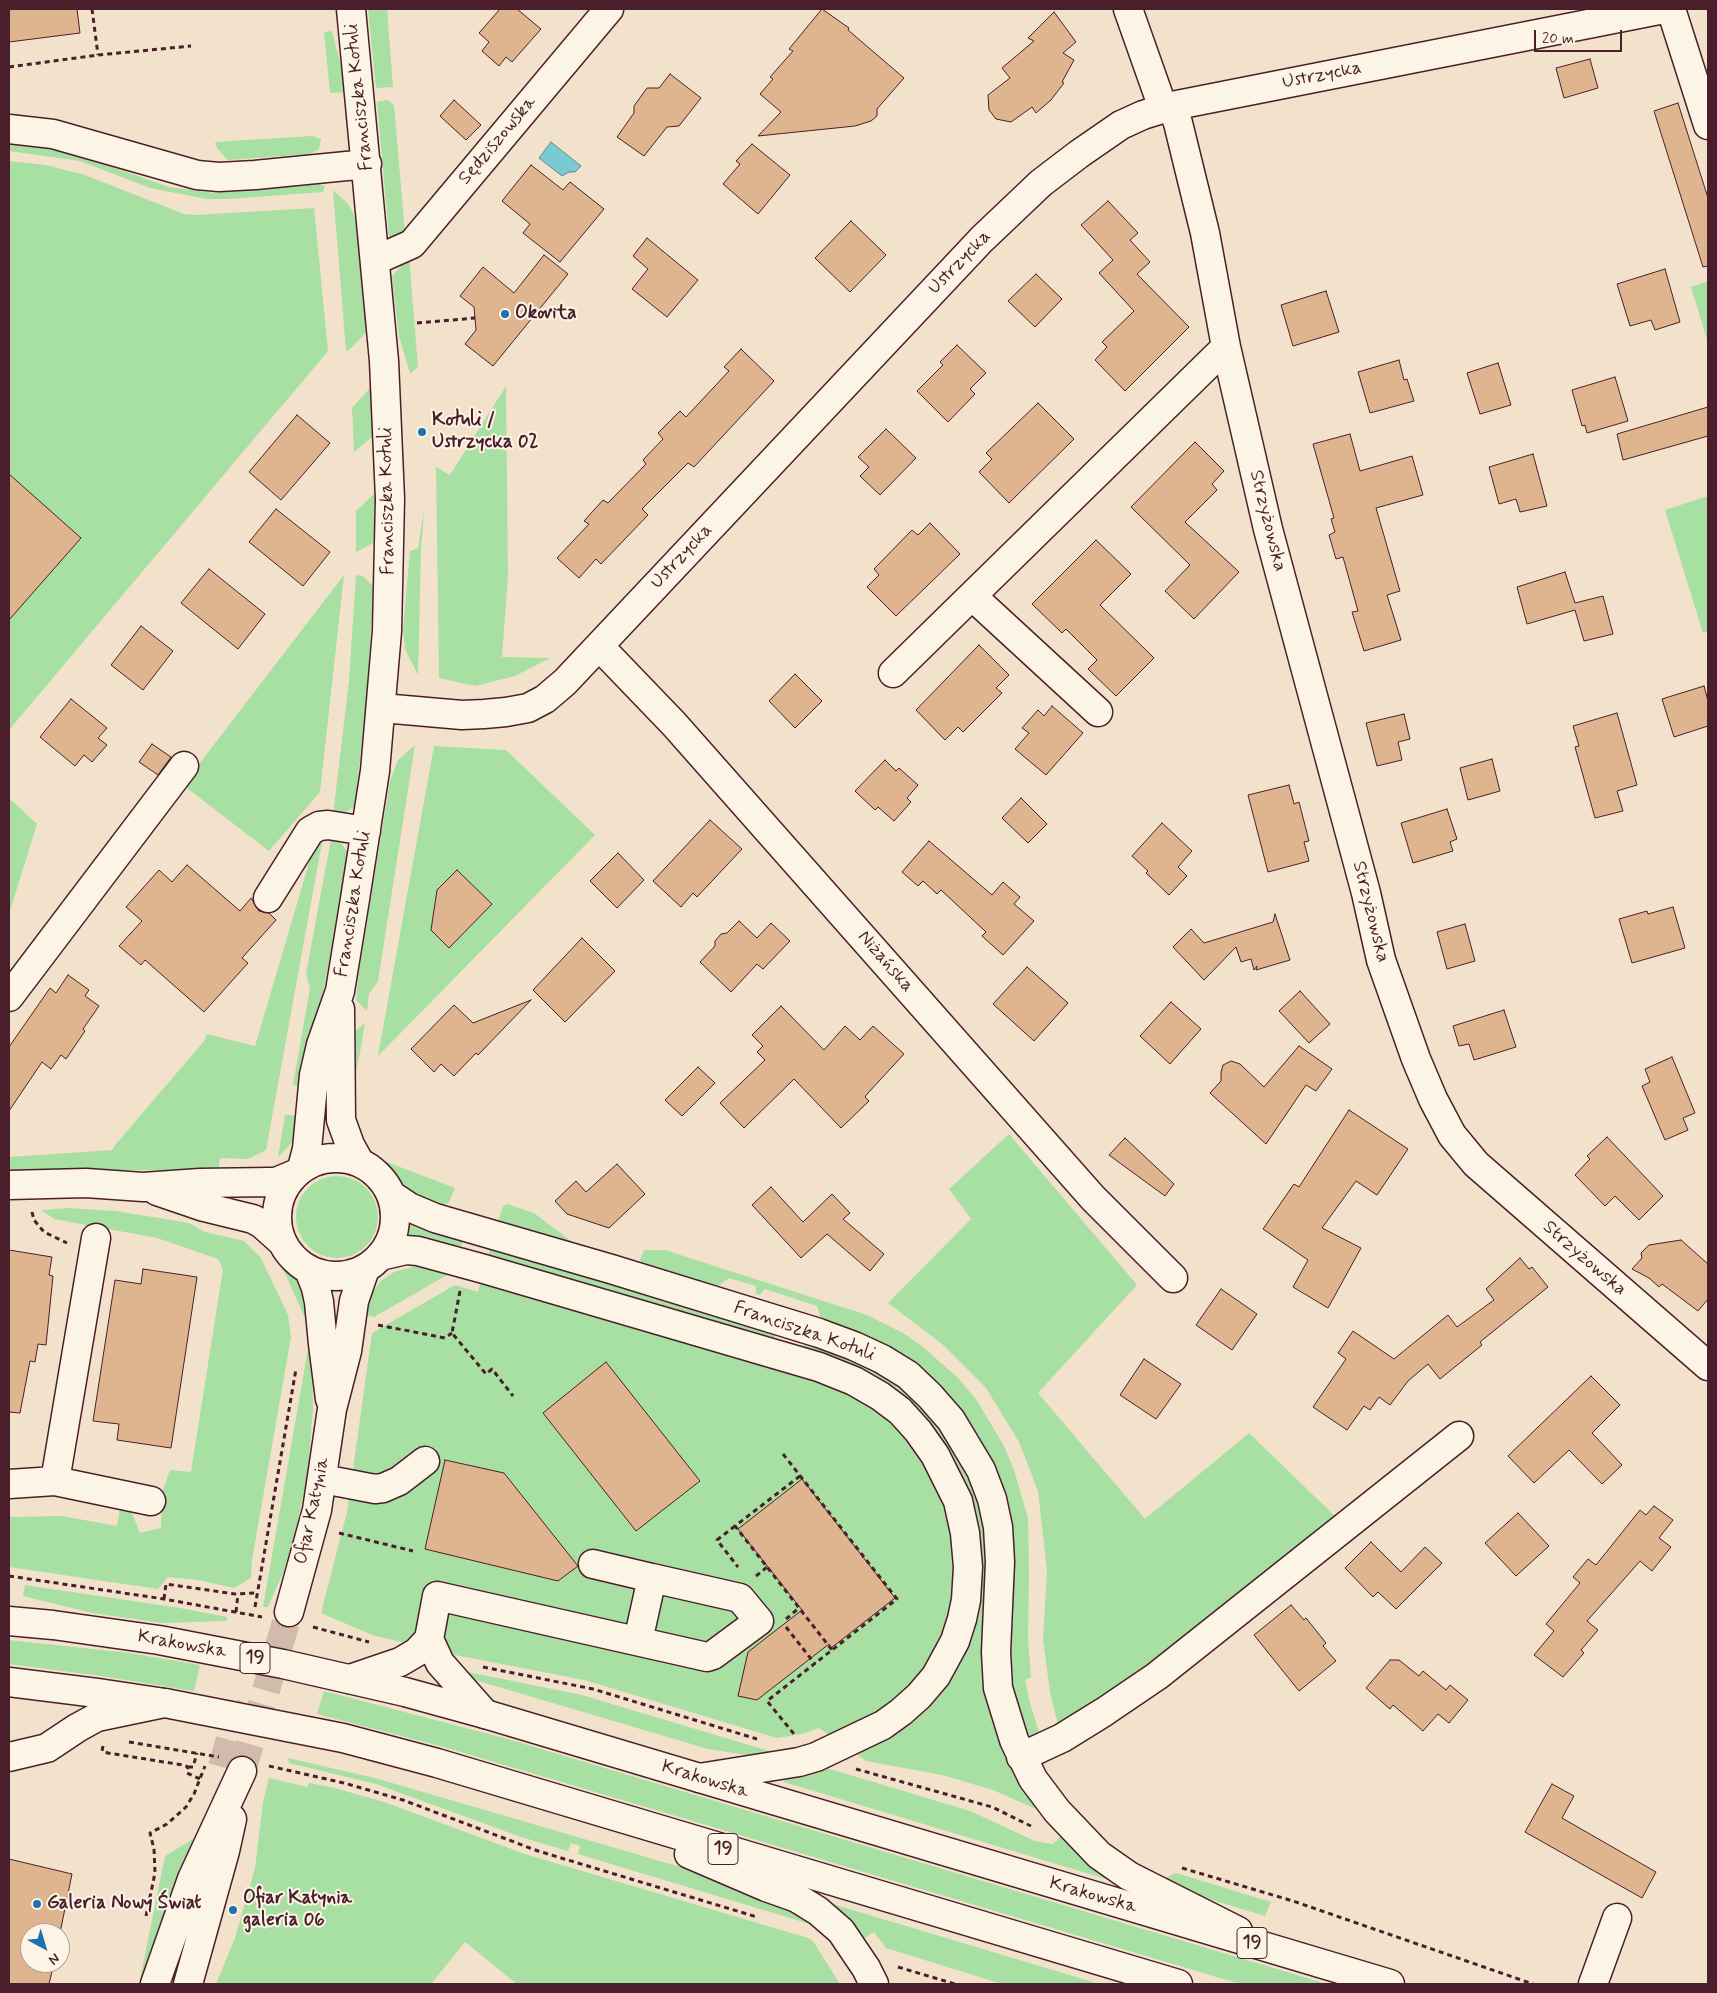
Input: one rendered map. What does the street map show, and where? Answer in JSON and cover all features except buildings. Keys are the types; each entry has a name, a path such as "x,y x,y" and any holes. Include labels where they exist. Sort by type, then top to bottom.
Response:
{"street":[{"name":"Franciszka Kotuli","path":"351,9 376,260 384,361 390,499 388,622 382,708 366,831 340,991 341,1120 350,1145 360,1163"},
{"name":"Sędziszowska","path":"376,260 412,244 609,9"},
{"name":"Strzyżowska","path":"1128,9 1167,107 1178,123 1205,233 1226,347 1268,529 1366,893 1381,960 1416,1059 1433,1099 1452,1135 1476,1164 1498,1186 1708,1366"},
{"name":"Ustrzycka","path":"382,708 462,714 506,712 528,708 546,699 565,682 982,239 1042,183 1079,154 1121,126 1167,107 1664,9"},
{"path":"1671,9 1708,125"},
{"path":"9,128 53,134 197,176 255,175 367,164"},
{"path":"893,673 1226,347"},
{"path":"972,596 1098,712"},
{"name":"Niżańska","path":"599,646 674,724 1093,1198 1173,1278"},
{"path":"9,997 184,766"},
{"path":"268,898 310,830 328,825 366,831"},
{"name":"Franciszka Kotuli","path":"299,1171 307,1149 316,1068 321,1045 340,991"},
{"path":"9,1185 86,1184 143,1187 200,1183 276,1182 299,1171 328,1158 345,1158 360,1163 375,1172 386,1185 394,1204 395,1225 388,1246 373,1263 338,1277 318,1274 309,1270 299,1264 288,1253 281,1241 276,1224 278,1205 284,1187 299,1171"},
{"path":"143,1187 253,1219 262,1224 281,1241"},
{"name":"Franciszka Kotuli","path":"391,1195 409,1208 431,1217 611,1269 796,1326 854,1346 882,1358 908,1375 951,1420 981,1470 992,1499 998,1527 1000,1562 996,1652 998,1688 1021,1757 1033,1780 1051,1805 1099,1855 1129,1876 1269,1948"},
{"path":"55,1481 85,1242"},
{"name":"Franciszka Kotuli","path":"373,1263 406,1250 418,1251 786,1357 854,1381 880,1396 900,1411 935,1454 958,1501 965,1533 968,1567 966,1600 955,1641 936,1676 919,1696 889,1721 871,1732 829,1751 799,1762 700,1778"},
{"name":"Ofiar Katynia","path":"287,1618 317,1510 323,1480 332,1409 347,1351 354,1300 373,1263"},
{"name":"Ofiar Katynia","path":"309,1270 319,1302 322,1344 332,1409"},
{"path":"786,1357 796,1326"},
{"path":"1021,1757 1079,1728 1157,1676 1459,1436"},
{"path":"323,1480 375,1489 383,1488 399,1481 426,1462"},
{"path":"9,1484 55,1481 151,1501"},
{"path":"350,1679 417,1652 429,1639 437,1596 710,1657 758,1621 740,1598 593,1564"},
{"path":"638,1641 652,1578"},
{"name":"Krakowska","path":"9,1621 53,1625 159,1640 256,1658 350,1679 485,1714 1390,1984"},
{"path":"429,1639 440,1663 485,1714"},
{"name":"19","path":"9,1682 97,1692 166,1703 343,1738 437,1763 1178,1984"},
{"path":"9,1757 47,1748 97,1717 166,1703"},
{"path":"155,1984 192,1879 242,1771 225,1851 188,1984"},
{"path":"616,1817 690,1855 797,1898 818,1911 841,1931 866,1968 884,1975"},
{"path":"1593,1984 1616,1918"}],"path":[{"path":"92,9 98,55"},
{"path":"9,67 98,55 191,46"},
{"path":"417,323 475,318"},
{"path":"29,1205 34,1220 44,1232 85,1242"},
{"path":"374,1324 446,1338 452,1333 460,1289"},
{"path":"452,1333 486,1374 492,1369 513,1396"},
{"path":"254,1607 298,1361"},
{"path":"783,1454 897,1599 768,1701 786,1724"},
{"path":"800,1476 735,1526 832,1650"},
{"path":"334,1532 413,1551"},
{"path":"9,1576 164,1598 236,1612 287,1618 376,1643"},
{"path":"164,1598 166,1584 238,1594 256,1593"},
{"path":"236,1612 238,1594"},
{"path":"782,1622 799,1608"},
{"path":"482,1667 593,1689 760,1740"},
{"path":"122,1740 227,1758"},
{"path":"829,1751 857,1769 992,1807 1038,1830"},
{"path":"108,1752 188,1767 193,1767 198,1753"},
{"path":"146,1919 155,1873 154,1849 150,1833 172,1820 186,1807 194,1794 205,1766"},
{"path":"266,1766 344,1783 403,1800 538,1851 760,1918"},
{"path":"188,1767 187,1772 200,1779"},
{"path":"1179,1868 1284,1898 1533,1984"},
{"path":"884,1975 955,1984"}],"green space":[{"path":"368,9 387,9 393,87 376,88"},
{"path":"332,31 344,79 345,92 330,93 324,32"},
{"path":"388,100 394,105 405,234 398,236 389,236 377,102"},
{"path":"312,136 321,139 319,149 310,154 228,160 217,148 215,142"},
{"path":"9,145 36,146 76,154 169,187 214,193 274,188 312,181 325,186 323,192 207,199 150,188 80,161 9,151"},
{"path":"9,161 46,165 85,175 184,214 195,215 314,208 328,351 9,730"},
{"path":"333,190 348,204 355,217 363,288 367,332 348,351 346,351"},
{"path":"409,257 418,367 410,374 399,336 392,277"},
{"path":"1708,281 1708,343 1691,287"},
{"path":"506,386 508,576 502,657 550,658 515,676 475,686 439,678 436,467 450,475"},
{"path":"370,388 373,436 354,452 352,408"},
{"path":"375,493 375,542 356,552 356,511"},
{"path":"1708,496 1708,631 1703,633 1665,510"},
{"path":"424,509 421,549 418,675 405,649 403,630 410,551 418,548"},
{"path":"344,575 320,792 269,851 183,785"},
{"path":"356,575 363,576 374,587 366,702 355,806 343,814 333,815 349,681"},
{"path":"415,745 378,981 369,994 367,1011 356,1000 390,781 398,760"},
{"path":"434,746 506,750 595,835 378,1056"},
{"path":"9,798 37,824 9,914"},
{"path":"317,836 323,837 266,1150 248,1159 220,1158 218,1171 135,1170 33,1173 9,1171 9,1157 112,1150 204,1041 207,1034 255,1046"},
{"path":"331,839 341,843 348,853 326,978 303,1087 293,1085 310,988 306,974"},
{"path":"365,1023 361,1047 352,1092 353,1033"},
{"path":"285,1115 301,1116 294,1138 278,1157"},
{"path":"1009,1134 1137,1285 1038,1393 1145,1519 1249,1433 1340,1521 1068,1749 1057,1721 1050,1692 1043,1640 1047,1571 1038,1491 1019,1442 986,1388 942,1344 888,1303 971,1219 949,1189"},
{"path":"379,1159 455,1188 449,1202 438,1209 405,1190 391,1170"},
{"path":"337,1176 353,1179 366,1188 375,1201 378,1217 375,1233 366,1246 353,1255 337,1258 321,1255 308,1246 299,1233 296,1217 299,1201 308,1188 321,1179"},
{"path":"507,1204 534,1213 575,1244 497,1225 503,1206"},
{"path":"68,1208 116,1211 189,1223 205,1232 244,1241 261,1258 288,1315 291,1337 252,1560 251,1578 234,1588 198,1580 168,1577 158,1589 9,1567 9,1517 62,1516 117,1526 121,1504 132,1513 140,1533 161,1528 162,1492 170,1470 191,1472 223,1269 218,1259 157,1238 54,1219 41,1210"},
{"path":"411,1219 464,1235 460,1251 408,1237 406,1233 408,1222"},
{"path":"491,1244 776,1333 773,1343 487,1260"},
{"path":"644,1250 665,1250 867,1315 903,1333 923,1347 957,1377 976,1399 1004,1446 1014,1470 1028,1518 1028,1639 1031,1677 1025,1680 1041,1738 1024,1735 1013,1693 982,1446 822,1322 817,1306 765,1289 760,1295 756,1294 756,1286 729,1278 715,1288 642,1265 640,1260"},
{"path":"280,1262 296,1279 303,1290 310,1316 305,1318"},
{"path":"416,1266 434,1266 454,1271 374,1317 362,1314 368,1298 381,1281 394,1272"},
{"path":"481,1280 821,1379 871,1405 895,1424 916,1448 948,1509 956,1559 954,1604 934,1659 901,1698 834,1738 819,1728 802,1734 777,1738 584,1680 450,1654 372,1635 321,1613 347,1512 372,1333 455,1285 478,1292"},
{"path":"805,1342 856,1359 897,1383 932,1415 963,1463 980,1501 988,1547 983,1648 1043,1812 993,1790 942,1775 866,1761 854,1752 962,1654 953,1462 802,1350"},
{"path":"312,1346 313,1408 308,1472 294,1539 283,1573 268,1607 263,1607 308,1349"},
{"path":"25,1585 180,1608 227,1617 227,1621 163,1623 92,1613 23,1596"},
{"path":"9,1640 129,1653 200,1665 194,1691 9,1664"},
{"path":"463,1671 582,1695 779,1754 747,1755 708,1749 475,1680"},
{"path":"324,1691 508,1739 1327,1984 1240,1984 444,1747 317,1714"},
{"path":"288,1758 375,1778 756,1889 823,1928 578,1854 580,1846 571,1843 568,1851 521,1837 376,1784 289,1763"},
{"path":"820,1766 970,1811 1035,1841 1053,1844 1063,1834 1110,1877 1106,1879 784,1782 784,1777"},
{"path":"269,1778 307,1787 309,1783 335,1788 384,1802 525,1854 808,1938 813,1941 840,1984 517,1984 465,1942 431,1984 216,1984 235,1938 255,1868 263,1802"},
{"path":"193,1839 197,1840 146,1984 139,1984 165,1856"},
{"path":"1176,1873 1271,1902 1265,1916 1209,1899 1163,1879"},
{"path":"826,1902 1093,1982 1094,1984 1002,1984 886,1948 874,1932 860,1941"}],"water":[{"path":"551,142 581,166 575,172 569,172 562,176 539,158"}],"tunnel":[{"path":"242,1771 289,1612"},
{"path":"222,1767 230,1739 250,1707"}],"place":[{"name":"Okovita","path":"505,314"},
{"name":"Kotuli / Ustrzycka 02","path":"422,432"},
{"name":"Galeria Nowy Świat","path":"37,1904"},
{"name":"Ofiar Katynia galeria 06","path":"233,1910"}]}
